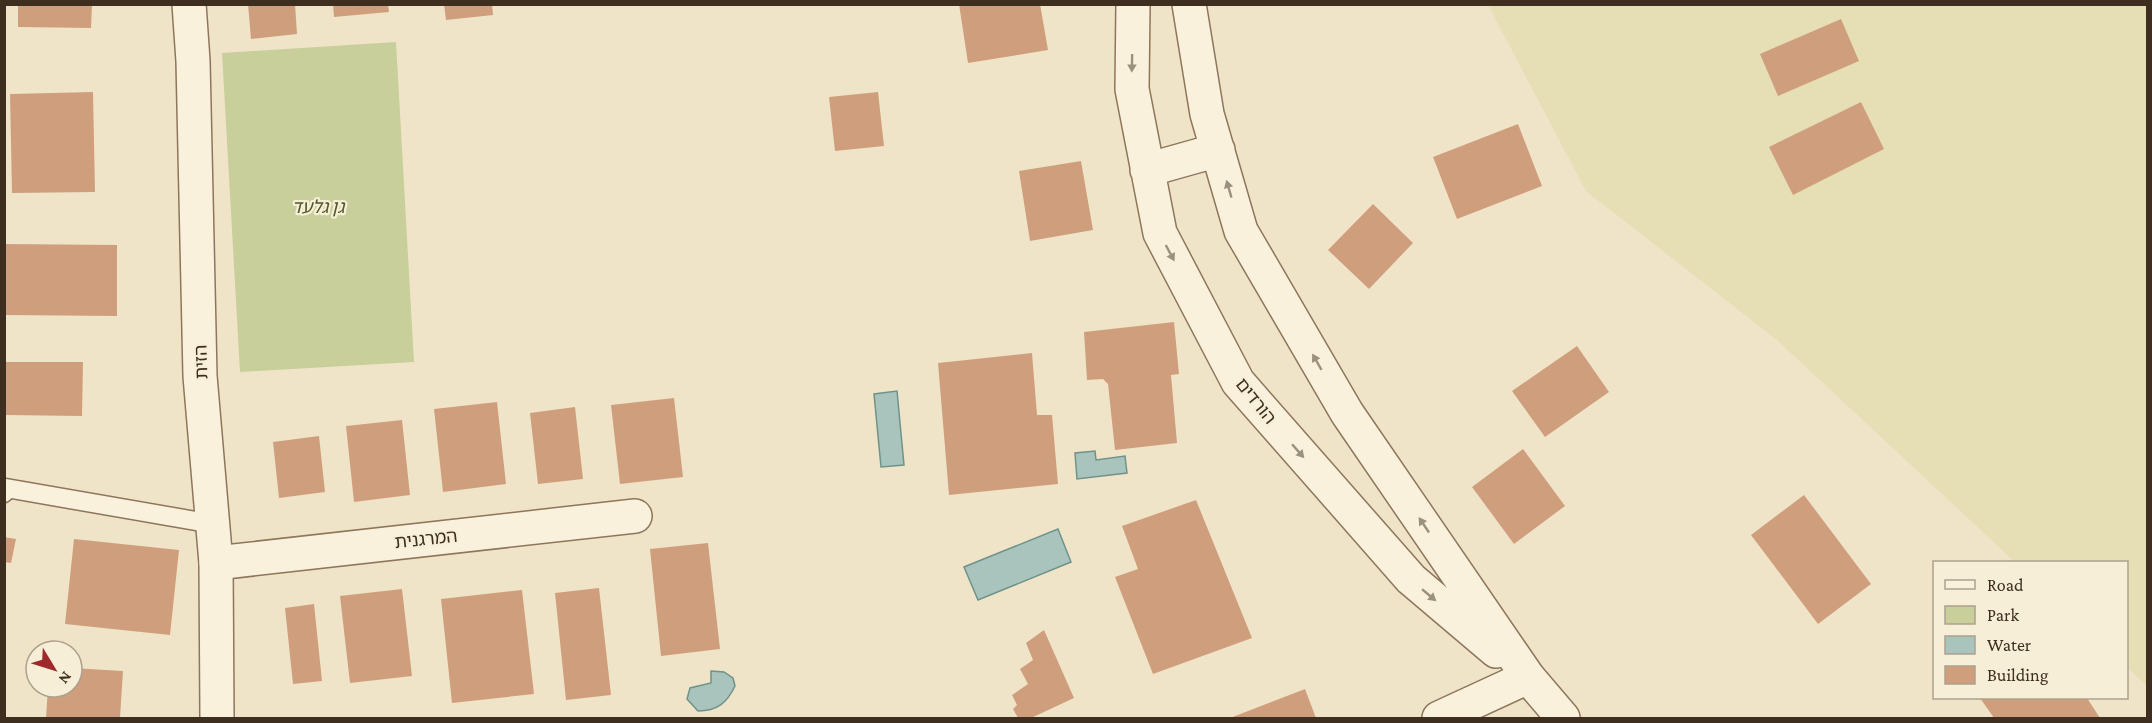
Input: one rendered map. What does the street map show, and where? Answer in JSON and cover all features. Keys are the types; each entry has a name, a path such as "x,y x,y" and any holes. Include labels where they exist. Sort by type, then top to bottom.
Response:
{"street":[{"name":"הזית","path":"189,4 193,61 201,376 216,563 217,718"},
{"name":"הורדים","path":"1133,4 1132,89 1160,233 1238,382 1411,579 1527,677"},
{"name":"הורדים","path":"1189,4 1207,114 1241,231 1347,413 1527,677 1563,718"},
{"path":"1148,170 1218,150"},
{"name":"המרגנית","path":"216,563 635,516"},
{"path":"1439,718 1527,677"}],"lane":[{"path":"4,493 6,488 213,524"}],"shaded area":[{"path":"1488,5 2147,5 2147,686 2128,668 2128,561 2014,561 1777,340 1586,191"}],"green space":[{"name":"גן גלעד","path":"396,42 414,362 240,372 222,53"}],"water":[{"path":"897,391 904,465 881,467 874,394"},
{"path":"1095,451 1096,460 1125,456 1127,473 1077,479 1075,453"},
{"path":"1058,529 1071,562 978,600 964,567"},
{"path":"711,671 724,672 733,678 735,686 721,705 698,711 687,699 690,688 711,683"}],"building":[{"path":"18,4 92,4 91,28 18,27"},
{"path":"248,4 295,4 297,34 251,39"},
{"path":"333,4 388,4 389,12 334,17"},
{"path":"444,4 492,4 493,15 446,20"},
{"path":"959,4 1040,4 1048,50 968,63"},
{"path":"1841,19 1859,61 1778,96 1760,54"},
{"path":"93,92 95,192 12,193 10,94"},
{"path":"878,92 884,146 835,151 829,97"},
{"path":"1861,102 1884,149 1793,195 1769,147"},
{"path":"1518,124 1542,186 1457,219 1433,157"},
{"path":"1081,161 1093,230 1030,241 1019,171"},
{"path":"1373,204 1413,243 1369,289 1328,250"},
{"path":"4,244 117,245 117,316 4,315"},
{"path":"1174,322 1179,374 1171,375 1177,443 1115,450 1108,384 1103,379 1087,380 1084,332"},
{"path":"1577,346 1609,392 1545,437 1512,391"},
{"path":"1032,353 1037,415 1052,415 1058,484 949,495 938,363"},
{"path":"4,362 83,362 82,416 4,415"},
{"path":"674,398 683,477 620,484 611,405"},
{"path":"497,402 506,484 443,492 434,409"},
{"path":"575,407 583,479 538,484 530,413"},
{"path":"402,420 410,495 354,502 346,426"},
{"path":"319,436 325,492 279,498 273,442"},
{"path":"1523,449 1565,506 1514,544 1472,487"},
{"path":"1804,495 1871,584 1818,624 1751,535"},
{"path":"1196,500 1252,638 1153,674 1115,577 1138,569 1122,526"},
{"path":"4,537 16,539 11,563 4,562"},
{"path":"74,539 179,550 170,635 65,624"},
{"path":"708,543 720,649 661,656 650,549"},
{"path":"599,588 611,695 566,700 555,593"},
{"path":"402,589 412,676 350,683 340,596"},
{"path":"522,590 534,694 452,703 441,599"},
{"path":"314,604 322,681 293,684 285,608"},
{"path":"1044,630 1074,698 1031,718 1018,718 1013,709 1017,705 1012,695 1028,684 1020,669 1033,660 1026,643"},
{"path":"84,669 123,671 120,718 46,718 47,699 84,699"},
{"path":"1305,689 1316,718 1230,718"},
{"path":"1981,699 2088,699 2100,718 1994,718"}]}
